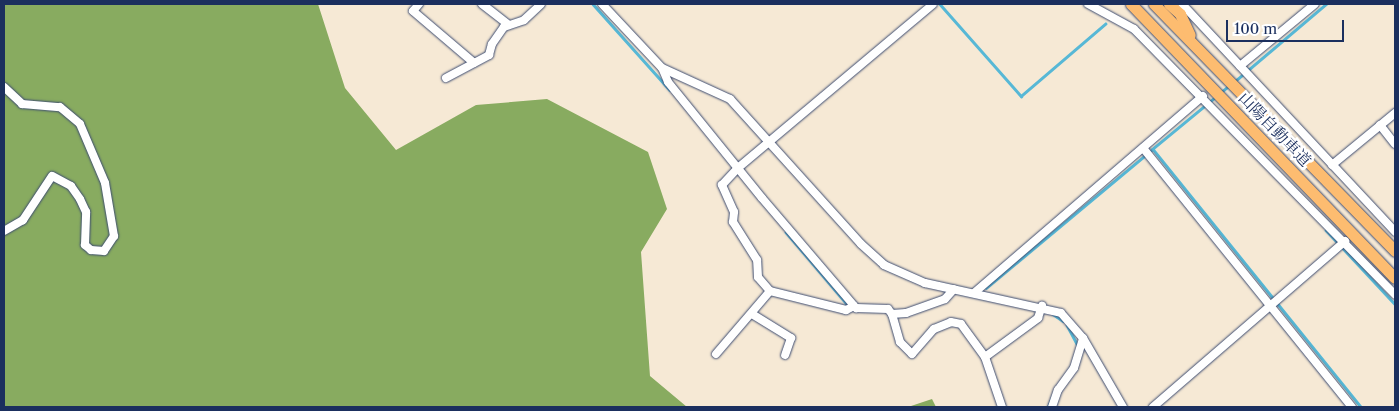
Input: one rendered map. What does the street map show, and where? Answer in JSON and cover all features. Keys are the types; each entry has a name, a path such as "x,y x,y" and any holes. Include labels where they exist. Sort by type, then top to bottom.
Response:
{"highway":[{"name":"山陽自動車道","path":"1131,4 1395,278"},
{"name":"山陽自動車道","path":"1154,4 1395,251"},
{"path":"1169,4 1180,14 1195,45"}],"street":[{"path":"419,4 413,11 474,63"},
{"path":"482,4 509,25"},
{"path":"446,78 489,55 492,44 509,25 524,20 541,4"},
{"path":"602,4 662,68 668,82 852,307"},
{"path":"933,4 737,168 722,185 734,212 733,222 757,260 758,278 770,291 846,310 852,307 906,313 945,299 954,289"},
{"path":"1088,4 1134,29 1207,100 1342,244 1395,295"},
{"path":"1182,4 1395,232"},
{"path":"1244,70 1315,4"},
{"path":"662,68 730,99 873,256 902,275 1060,313 1083,338 1123,407"},
{"path":"4,87 22,104 60,107 80,124 105,183 114,236 104,251 91,250 85,245 86,212 80,199 71,186 52,176 23,220 4,231"},
{"path":"974,292 1207,100"},
{"path":"1332,165 1395,113"},
{"path":"1380,125 1395,144"},
{"path":"1146,152 1273,303 1352,407"},
{"path":"1153,407 1342,244"},
{"path":"716,354 770,291"},
{"path":"985,357 1038,318 1042,309"},
{"path":"891,312 900,342 912,354 934,329 956,321 985,357 1002,407"},
{"path":"752,314 791,338 785,355"},
{"path":"1052,407 1058,390 1074,368 1083,338"}],"green space":[{"path":"4,4 318,4 345,88 396,150 476,105 547,99 648,152 667,209 641,252 650,376 687,407 4,407"},
{"path":"932,399 936,407 908,407"}],"waterway":[{"path":"593,4 670,90"},
{"path":"940,4 1021,96 1105,24"},
{"path":"1234,82 1326,4"},
{"path":"1220,93 1230,85"},
{"path":"1216,97 1153,149 1361,407"},
{"path":"986,288 1153,149"},
{"path":"1326,230 1395,304"},
{"path":"786,232 847,304"},
{"path":"1053,314 1063,321"},
{"path":"1067,325 1078,346"},
{"path":"1048,407 1053,395"}]}
